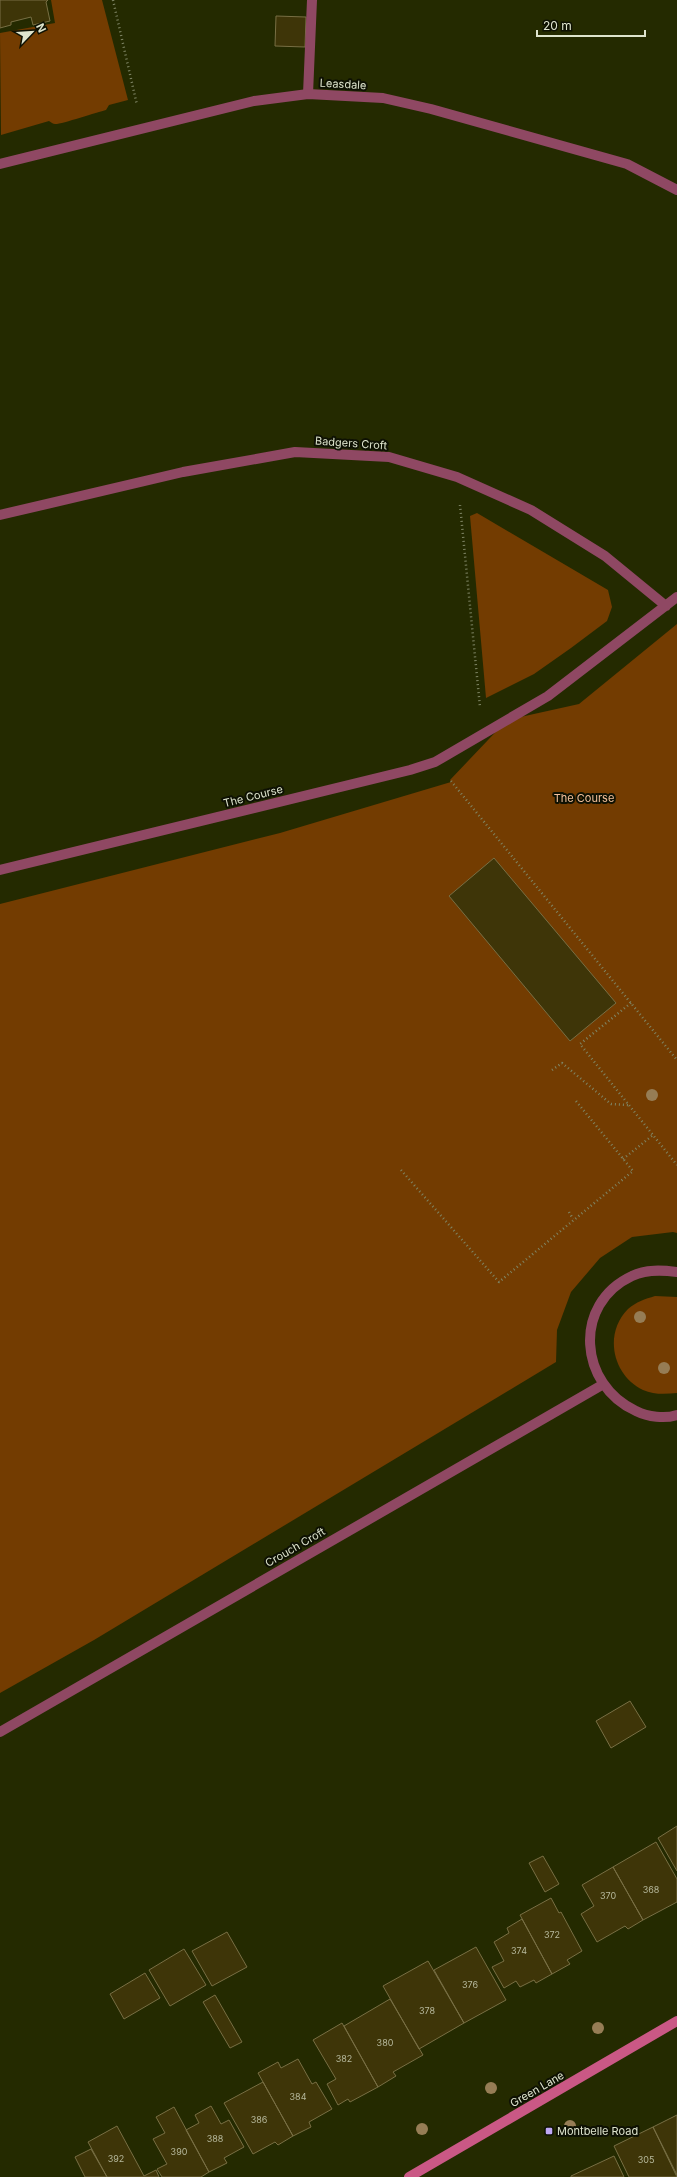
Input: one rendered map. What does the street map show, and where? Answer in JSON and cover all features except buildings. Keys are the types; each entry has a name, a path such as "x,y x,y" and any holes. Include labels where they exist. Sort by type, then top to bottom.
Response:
{"main road":[{"name":"Green Lane","path":"409,2177 677,2021"}],"street":[{"path":"308,94 312,0"},
{"name":"Leasdale","path":"0,164 254,101 308,94 383,98 431,109 627,164 677,190"},
{"name":"Badgers Croft","path":"0,515 183,472 295,452 389,457 457,477 531,510 605,556 666,606"},
{"name":"The Course","path":"0,870 410,770 435,762 548,696 677,596"},
{"path":"677,1272 657,1270 632,1276 611,1290 596,1311 589,1336 591,1362 602,1385 621,1405 644,1415 670,1417 677,1415"},
{"name":"Crouch Croft","path":"0,1732 602,1385"}],"path":[{"path":"113,0 142,128"},
{"path":"457,477 483,734"},
{"path":"435,762 677,1060"},
{"path":"631,1003 580,1044 677,1164"},
{"path":"552,1070 562,1063 611,1104 629,1105"},
{"path":"401,1170 498,1282 633,1171 576,1101"},
{"path":"623,1159 653,1134"},
{"path":"569,1212 573,1219"}],"green space":[{"path":"51,0 102,0 128,100 109,105 106,110 71,121 55,124 49,121 1,135 0,33 55,23"},
{"path":"477,513 608,590 612,607 607,621 571,648 534,674 486,698 470,516"},
{"path":"677,624 677,1233 673,1232 632,1237 600,1258 571,1292 557,1330 556,1362 94,1640 0,1693 0,904 280,833 451,782 450,780 507,720 579,704"},
{"path":"655,1296 677,1297 677,1393 651,1393 633,1384 624,1375 618,1365 615,1354 614,1342 620,1319 634,1304"}],"place":[{"name":"Montbelle Road","path":"549,2131"}]}
